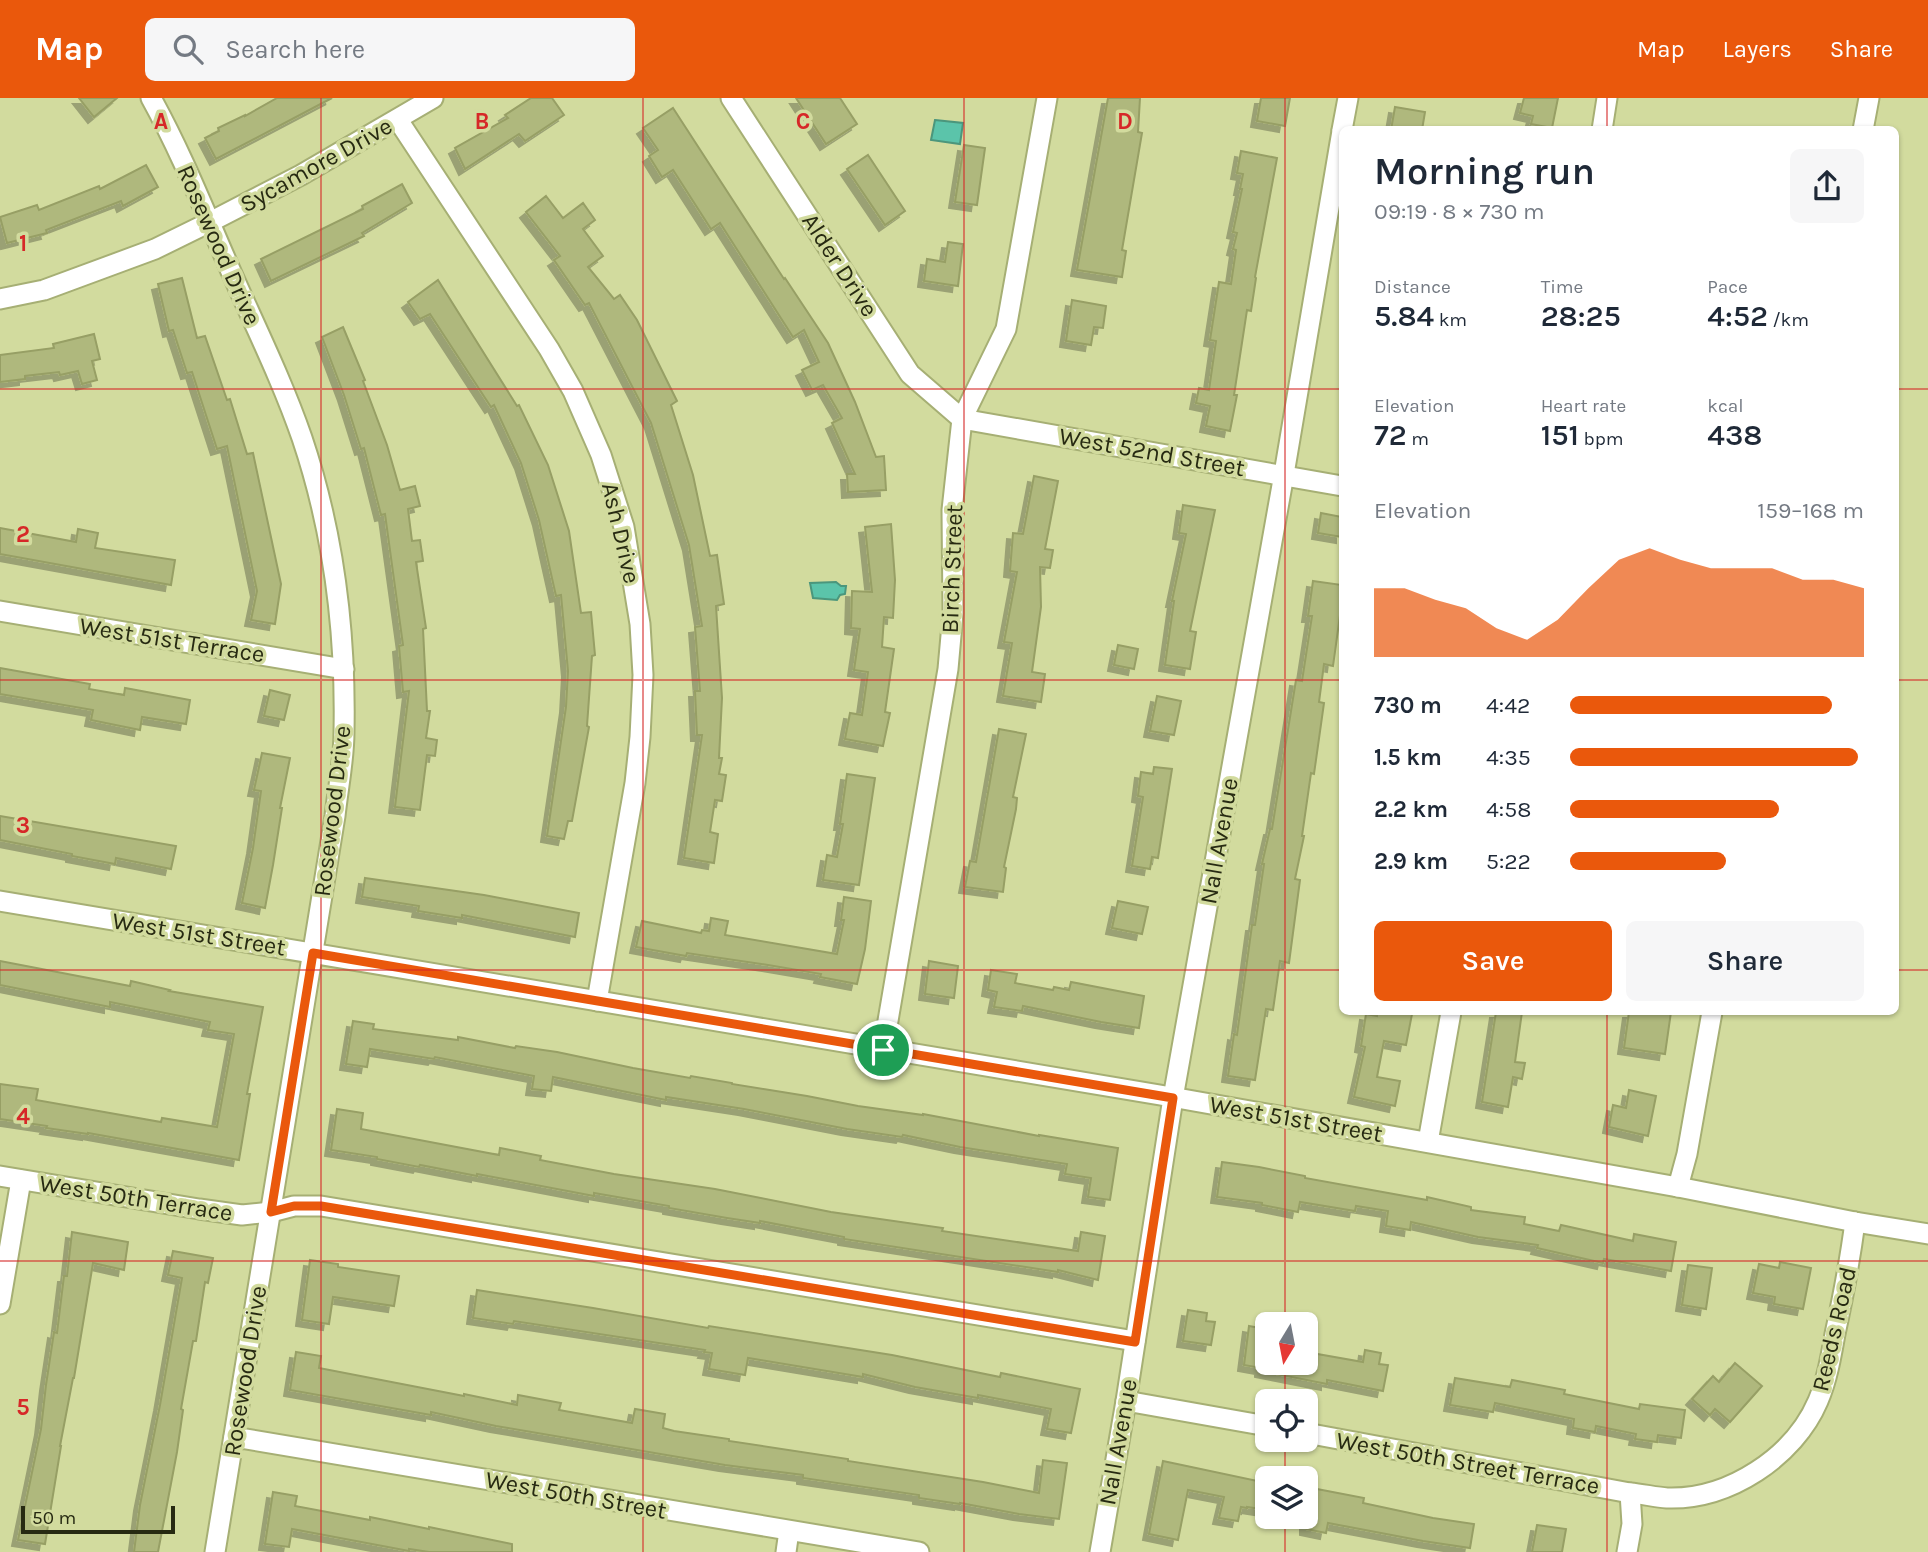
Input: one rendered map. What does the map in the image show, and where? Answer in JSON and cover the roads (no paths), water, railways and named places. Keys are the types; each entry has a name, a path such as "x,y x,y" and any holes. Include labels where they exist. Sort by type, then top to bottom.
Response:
{"street":[{"name":"Rosewood Drive","path":"151,98 210,222 284,390 303,440 329,537 338,591 344,668 343,748 335,816 215,1552"},
{"name":"Sycamore Drive","path":"0,299 44,290 155,249 301,175 433,98"},
{"name":"Alder Drive","path":"731,98 910,374 962,419"},
{"name":"Birch Street","path":"883,1050 948,669 953,613 952,510 962,419 1006,329 1047,98"},
{"name":"Nall Avenue","path":"1343,126 1348,98"},
{"path":"1603,126 1607,98"},
{"path":"1864,126 1869,98"},
{"name":"Ash Drive","path":"398,120 549,349 573,391 601,455 624,527 640,624 643,675 640,737 635,783 597,1001"},
{"name":"Nall Avenue","path":"1100,1552 1173,1098 1339,148"},
{"name":"West 52nd Street","path":"962,419 1339,485"},
{"name":"West 51st Terrace","path":"0,611 344,668"},
{"name":"West 51st Street","path":"0,901 1428,1142 1928,1234"},
{"path":"1428,1142 1450,1015"},
{"path":"1678,1187 1687,1154 1711,1015"},
{"name":"West 50th Terrace","path":"0,1176 242,1215 271,1212"},
{"path":"0,1304 21,1180"},
{"path":"271,1212 294,1206 321,1206 1135,1342"},
{"name":"Reeds Road","path":"1630,1493 1668,1498 1713,1491 1753,1473 1790,1444 1805,1425 1826,1382 1855,1222"},
{"path":"1126,1401 1255,1424"},
{"name":"West 50th Street Terrace","path":"1318,1435 1630,1493"},
{"name":"West 50th Street","path":"234,1437 919,1552"},
{"path":"1627,1552 1632,1524 1630,1493"},
{"path":"786,1552 789,1531"}],"water":[{"path":"935,120 963,123 960,144 931,140"},
{"path":"836,582 846,586 845,594 840,595 837,600 813,598 810,583"}]}
